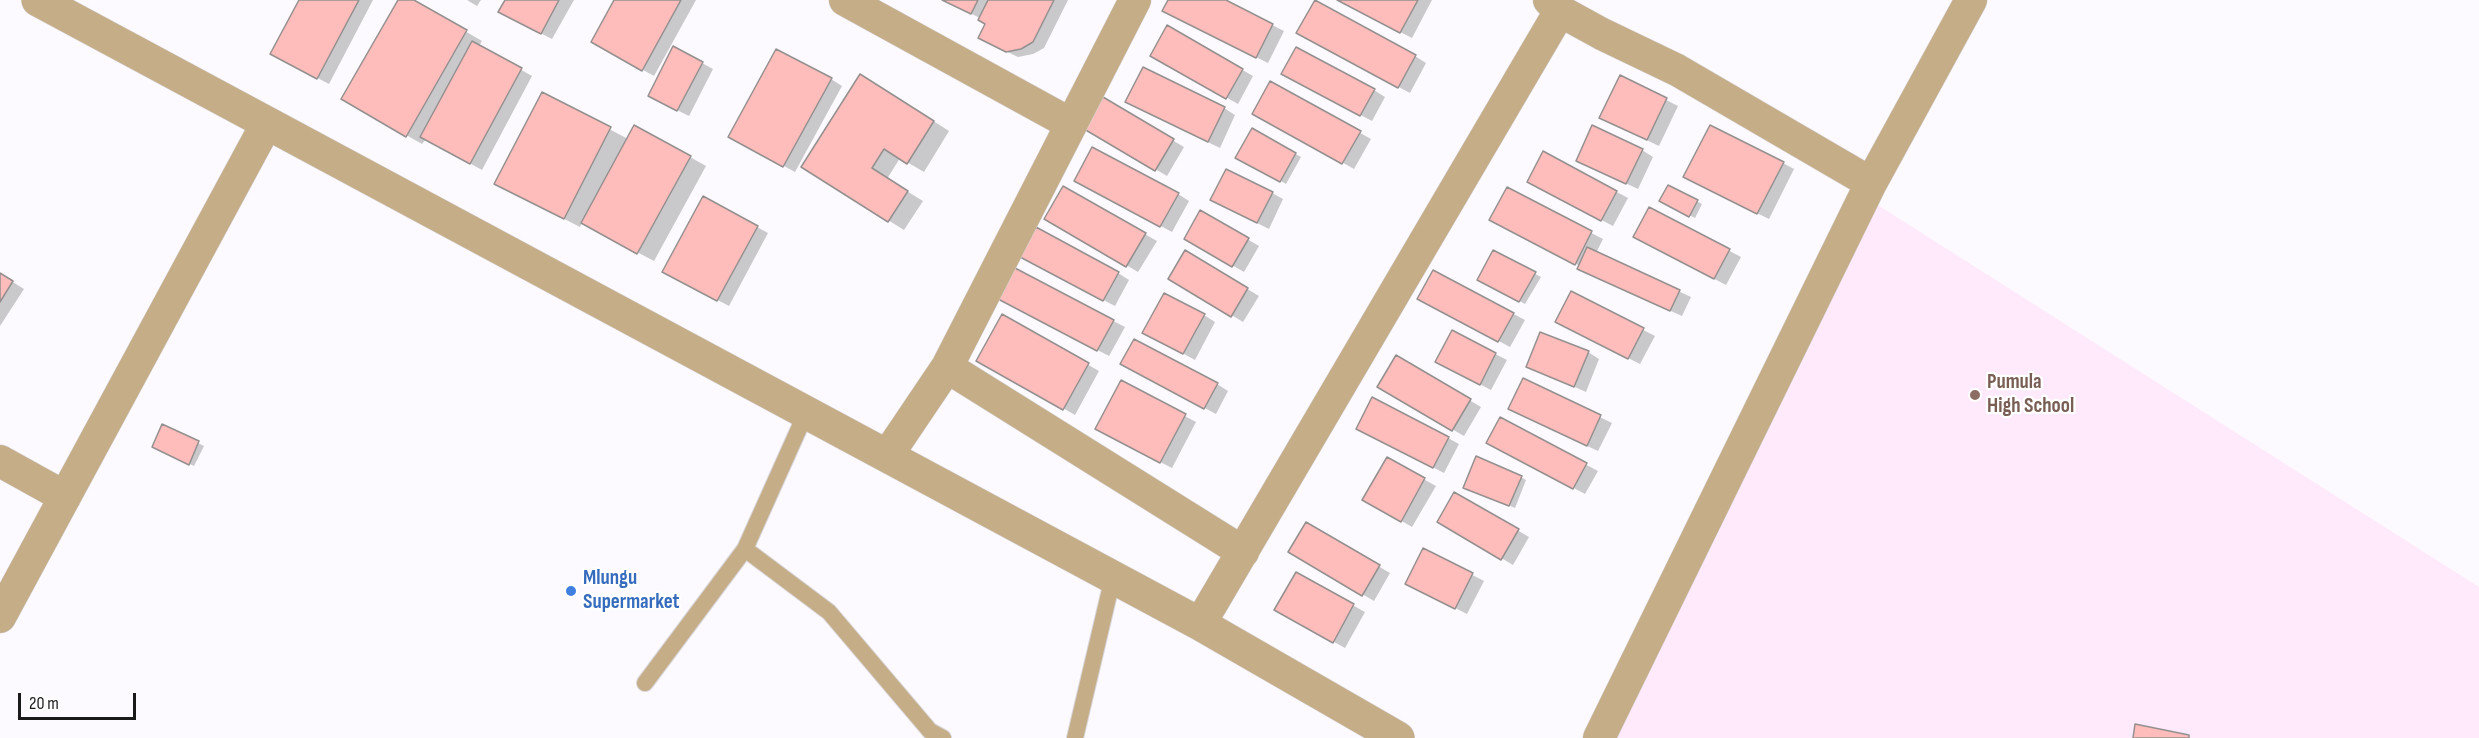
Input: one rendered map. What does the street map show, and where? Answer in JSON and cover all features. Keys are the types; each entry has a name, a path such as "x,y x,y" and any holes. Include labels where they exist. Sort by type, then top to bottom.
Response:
{"street":[{"path":"38,0 1200,624 1398,738"},
{"path":"845,0 1071,124"},
{"path":"887,456 947,366 1136,0"},
{"path":"1599,738 1871,183 1971,0"},
{"path":"1200,624 1555,5 1602,34 1677,70 1871,183"},
{"path":"0,617 267,123"},
{"path":"947,366 1243,552"},
{"path":"0,461 65,497"}],"lane":[{"path":"645,683 745,549 806,412"},
{"path":"745,549 829,612 930,731 943,738"},
{"path":"1075,738 1113,578"}],"shaded area":[{"name":"Pumula High School","path":"1873,202 2479,587 2479,738 1598,738"}],"building":[{"path":"299,0 359,0 317,79 270,54"},
{"path":"398,0 414,0 467,30 406,137 341,99"},
{"path":"505,0 559,0 541,34 498,12"},
{"path":"614,0 681,0 642,71 591,42"},
{"path":"942,0 978,0 971,14"},
{"path":"988,0 1054,0 1033,42 1021,49 1006,52 978,38 985,24 978,20"},
{"path":"1168,0 1226,0 1273,24 1256,58 1162,11"},
{"path":"1315,0 1416,55 1398,88 1296,33"},
{"path":"1337,0 1418,0 1400,33"},
{"path":"1167,25 1243,69 1226,99 1150,56"},
{"path":"472,41 522,68 470,164 420,137"},
{"path":"673,46 703,62 677,111 648,96"},
{"path":"1296,47 1375,89 1360,116 1281,74"},
{"path":"776,49 832,78 783,167 728,137"},
{"path":"1143,67 1225,107 1208,142 1125,102"},
{"path":"860,74 934,121 907,164 884,149 872,168 908,191 888,222 801,167"},
{"path":"1620,75 1667,98 1647,140 1599,118"},
{"path":"1270,81 1361,131 1342,164 1252,114"},
{"path":"542,92 611,127 564,219 494,184"},
{"path":"1103,97 1174,139 1155,171 1084,129"},
{"path":"634,125 691,156 637,254 581,223"},
{"path":"1592,125 1643,149 1626,184 1576,161"},
{"path":"1710,125 1784,162 1757,214 1683,177"},
{"path":"1252,128 1296,153 1280,182 1235,158"},
{"path":"1092,147 1179,193 1160,227 1074,181"},
{"path":"1543,151 1617,191 1601,221 1527,182"},
{"path":"1226,169 1273,192 1257,223 1210,200"},
{"path":"1668,185 1698,200 1689,217 1659,201"},
{"path":"1063,186 1146,233 1126,267 1044,219"},
{"path":"1507,187 1592,231 1575,265 1489,220"},
{"path":"703,196 758,226 717,301 662,272"},
{"path":"1649,207 1730,249 1714,279 1633,237"},
{"path":"1200,210 1249,238 1232,267 1184,239"},
{"path":"1036,227 1119,272 1103,301 1020,257"},
{"path":"1587,247 1680,290 1670,311 1577,269"},
{"path":"1185,250 1248,288 1231,317 1168,279"},
{"path":"1493,250 1536,272 1519,302 1477,280"},
{"path":"1015,268 1114,320 1097,351 998,299"},
{"path":"1433,270 1514,313 1498,342 1417,299"},
{"path":"0,273 13,281 0,302"},
{"path":"1571,291 1644,328 1628,359 1555,322"},
{"path":"1164,293 1205,314 1183,354 1142,333"},
{"path":"1002,314 1089,363 1063,410 976,361"},
{"path":"1452,330 1496,353 1480,385 1435,362"},
{"path":"1540,332 1589,351 1574,387 1526,367"},
{"path":"1134,339 1218,383 1204,409 1120,364"},
{"path":"1396,355 1471,399 1452,431 1377,387"},
{"path":"1523,378 1601,415 1587,446 1508,409"},
{"path":"1121,380 1186,414 1160,463 1095,429"},
{"path":"1372,397 1449,437 1433,468 1356,429"},
{"path":"1500,417 1587,463 1573,489 1486,443"},
{"path":"162,424 199,441 189,465 152,447"},
{"path":"1476,456 1522,476 1509,506 1463,488"},
{"path":"1387,457 1425,478 1401,522 1362,500"},
{"path":"1454,492 1519,529 1501,560 1437,522"},
{"path":"1306,522 1380,565 1362,596 1288,552"},
{"path":"1423,548 1473,573 1455,609 1405,584"},
{"path":"1296,572 1354,604 1333,643 1274,610"},
{"path":"2135,724 2189,735 2189,738 2133,738"}],"place":[{"name":"Pumula High School","path":"1975,395"},
{"name":"Mlungu Supermarket","path":"571,591"}]}
